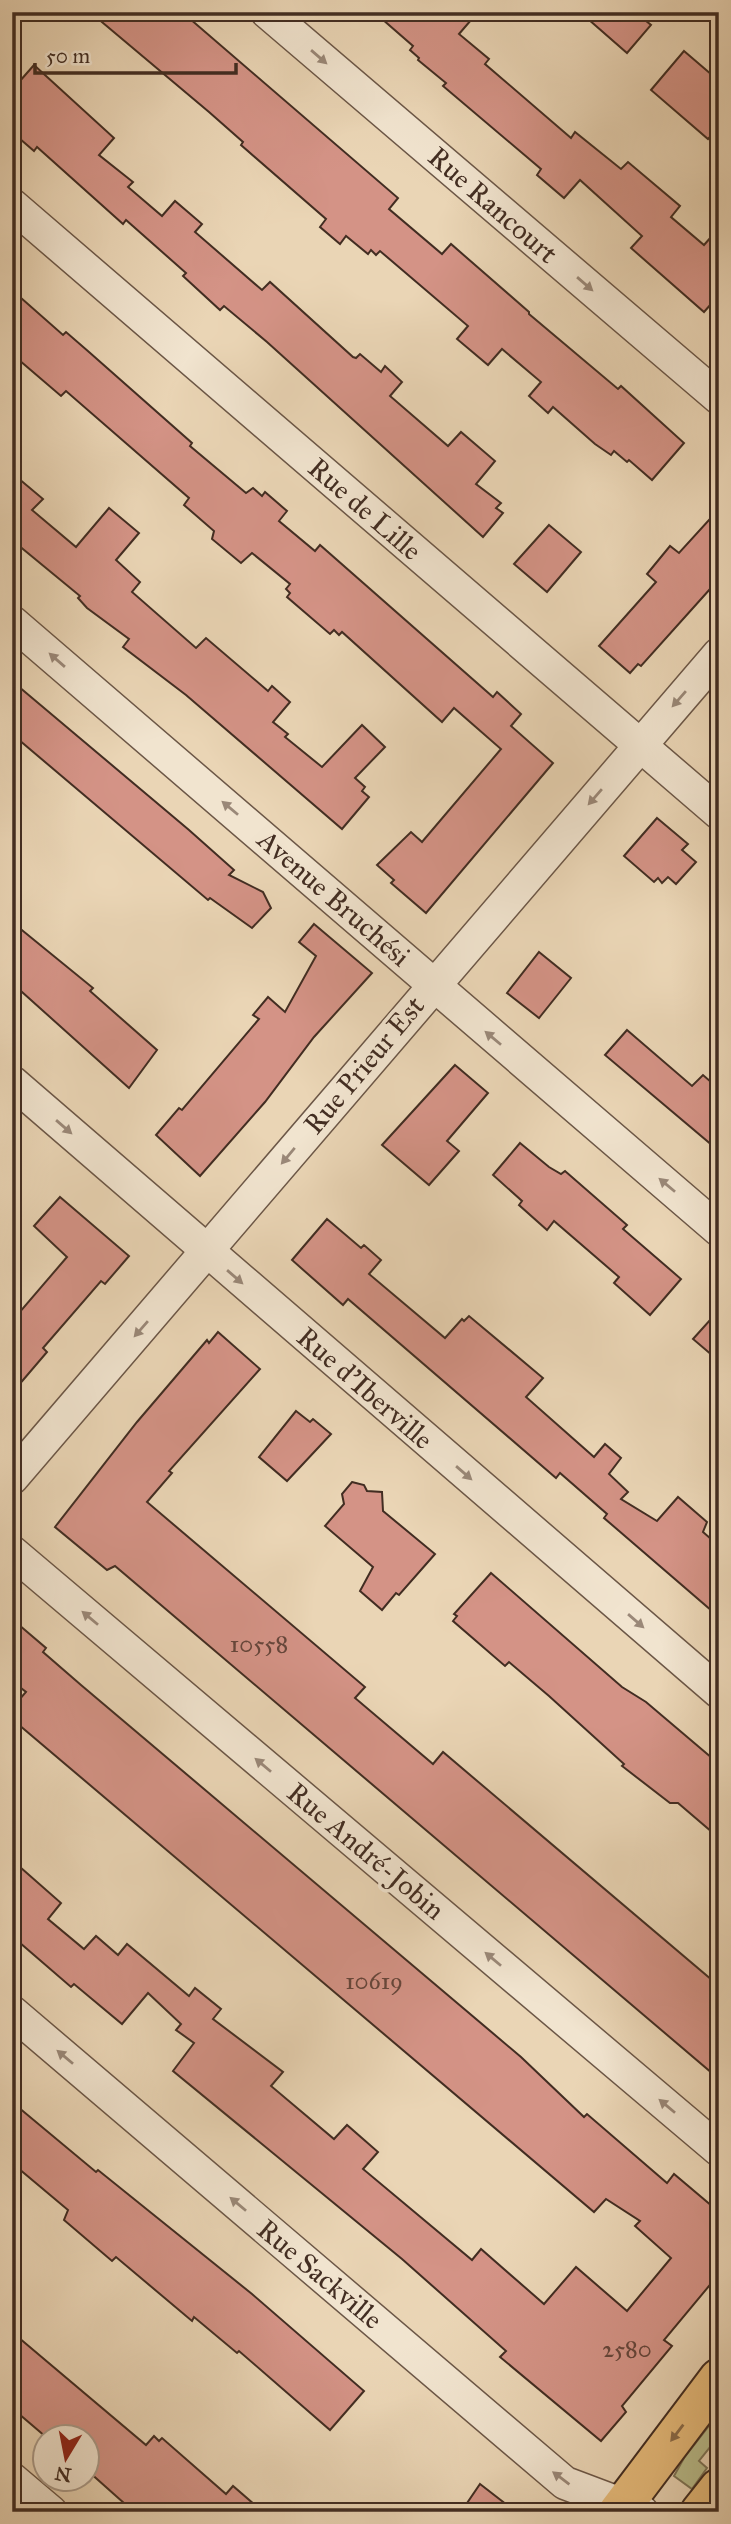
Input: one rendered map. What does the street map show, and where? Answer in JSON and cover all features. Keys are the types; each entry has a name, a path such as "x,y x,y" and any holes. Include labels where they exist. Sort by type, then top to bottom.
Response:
{"main road":[{"path":"628,2510 719,2378"},
{"path":"700,2512 719,2488"}],"street":[{"name":"Rue Rancourt","path":"267,12 719,398"},
{"name":"Rue de Lille","path":"12,205 719,813"},
{"name":"Avenue Bruchési","path":"12,622 719,1230"},
{"name":"Rue Prieur Est","path":"12,1478 207,1253 431,985 719,654"},
{"name":"Rue d'Iberville","path":"12,1082 719,1692"},
{"name":"Rue André-Jobin","path":"12,1552 719,2150"},
{"name":"Rue Sackville","path":"12,2012 565,2483 628,2510"},
{"path":"12,2479 51,2512"}],"green space":[{"path":"719,2413 719,2444 715,2441 699,2461 707,2468 692,2489 674,2476 684,2458"}],"building":[{"path":"90,12 182,12 398,198 389,209 442,254 451,244 529,314 618,389 621,386 684,443 652,480 629,460 627,462 614,451 611,455 595,444 553,407 548,413 529,396 541,382 502,349 488,365 457,339 468,326 380,251 376,255 371,250 368,254 346,236 340,244 320,227 326,219 241,145 243,142 209,112"},
{"path":"374,12 478,12 459,34 489,59 485,64 571,138 575,132 621,169 628,162 680,206 671,217 704,245 719,228 719,295 704,312 631,248 642,236 580,180 564,198 537,175 541,169 443,86 446,83 410,50 413,46"},
{"path":"580,12 635,12 651,25 627,53"},
{"path":"684,51 719,81 719,127 708,139 651,90"},
{"path":"34,65 114,138 99,155 133,182 128,187 162,216 175,201 202,224 195,232 262,290 270,282 353,357 356,358 360,354 381,372 385,366 402,382 390,396 448,446 461,432 495,461 476,484 501,503 496,508 503,513 483,537 267,342 224,306 220,310 183,276 186,273 126,220 123,224 37,147 34,151 12,132 12,90"},
{"path":"12,290 63,335 66,332 192,443 190,446 246,493 253,488 262,496 265,492 287,511 279,521 315,551 320,545 493,697 497,692 521,714 511,726 553,763 426,913 391,883 394,880 377,865 411,832 422,842 501,749 454,708 442,722 342,632 339,635 334,630 330,634 287,597 290,593 286,589 290,584 252,553 241,563 212,539 214,531 184,505 189,498 66,391 61,396 12,354"},
{"path":"12,473 43,499 32,510 76,547 109,508 139,533 116,560 140,582 132,592 196,648 206,638 268,691 272,686 290,702 273,722 288,734 285,737 322,767 362,725 385,747 355,778 365,787 362,791 369,797 342,829 186,695 123,647 129,639 87,608 78,598 80,596 12,540"},
{"path":"719,509 719,579 641,666 638,664 630,673 599,646 656,582 647,574 670,546 679,553"},
{"path":"549,525 581,552 547,592 514,564"},
{"path":"12,681 234,870 229,875 263,892 271,908 252,928 210,898 208,900 12,734"},
{"path":"657,818 688,844 682,850 696,862 676,884 668,877 662,883 658,878 654,882 624,856"},
{"path":"12,922 93,988 90,991 157,1050 129,1088 12,983"},
{"path":"314,924 372,973 314,1037 265,1102 200,1176 156,1135 179,1108 182,1110 259,1019 253,1015 268,997 285,1012 316,956 299,942"},
{"path":"539,952 571,978 539,1018 507,993"},
{"path":"627,1030 692,1086 703,1075 719,1089 719,1151 605,1055"},
{"path":"455,1065 488,1093 447,1141 459,1151 429,1185 382,1145"},
{"path":"520,1143 549,1167 561,1174 565,1171 627,1225 623,1229 681,1279 650,1315 614,1283 619,1277 554,1221 547,1230 519,1205 522,1201 493,1175"},
{"path":"60,1197 129,1256 105,1284 101,1281 43,1348 47,1352 12,1393 12,1321 67,1257 34,1226"},
{"path":"327,1219 361,1248 364,1245 381,1260 369,1274 445,1338 462,1319 464,1321 469,1316 543,1378 526,1397 594,1457 605,1444 621,1458 609,1474 628,1492 621,1499 657,1521 678,1497 707,1522 703,1532 719,1546 719,1617 604,1518 607,1514 560,1473 556,1478 348,1299 343,1305 292,1260"},
{"path":"719,1310 719,1361 693,1339"},
{"path":"218,1332 260,1369 169,1471 172,1473 147,1502 365,1687 355,1698 433,1764 443,1752 719,1986 719,2079 115,1566 107,1570 55,1527 137,1422 207,1340 209,1343"},
{"path":"296,1411 310,1422 313,1419 331,1434 287,1481 259,1457"},
{"path":"352,1482 364,1485 367,1491 382,1492 383,1511 435,1554 382,1610 360,1591 373,1567 325,1526 344,1504 342,1494"},
{"path":"491,1573 622,1687 646,1702 719,1764 719,1838 678,1803 670,1803 622,1766 624,1764 549,1696 509,1662 505,1666 453,1621 457,1616 454,1614"},
{"path":"12,1619 46,1648 43,1652 521,2057 584,2117 587,2114 667,2183 674,2174 719,2212 719,2274 664,2340 672,2346 622,2406 626,2412 601,2441 500,2357 506,2351 402,2259 173,2071 194,2043 176,2030 181,2024 148,1993 122,2024 74,1984 71,1987 12,1936 12,1860 61,1903 48,1919 84,1949 96,1936 118,1955 127,1944 189,1996 195,1988 221,2009 213,2019 283,2072 271,2086 334,2139 347,2125 378,2152 363,2169 472,2260 481,2249 544,2304 576,2267 627,2311 671,2258 635,2226 640,2221 606,2199 594,2212 12,1719 12,1708 26,1692 12,1681"},
{"path":"12,2102 96,2172 98,2170 252,2294 364,2391 330,2430 239,2351 237,2353 194,2317 192,2321 116,2257 112,2261 64,2220 68,2210 12,2163"},
{"path":"12,2332 146,2445 154,2436 159,2441 162,2438 226,2494 233,2486 263,2512 134,2512 102,2483 102,2422 32,2422 32,2425 12,2408"},
{"path":"480,2484 516,2512 461,2512"}]}
